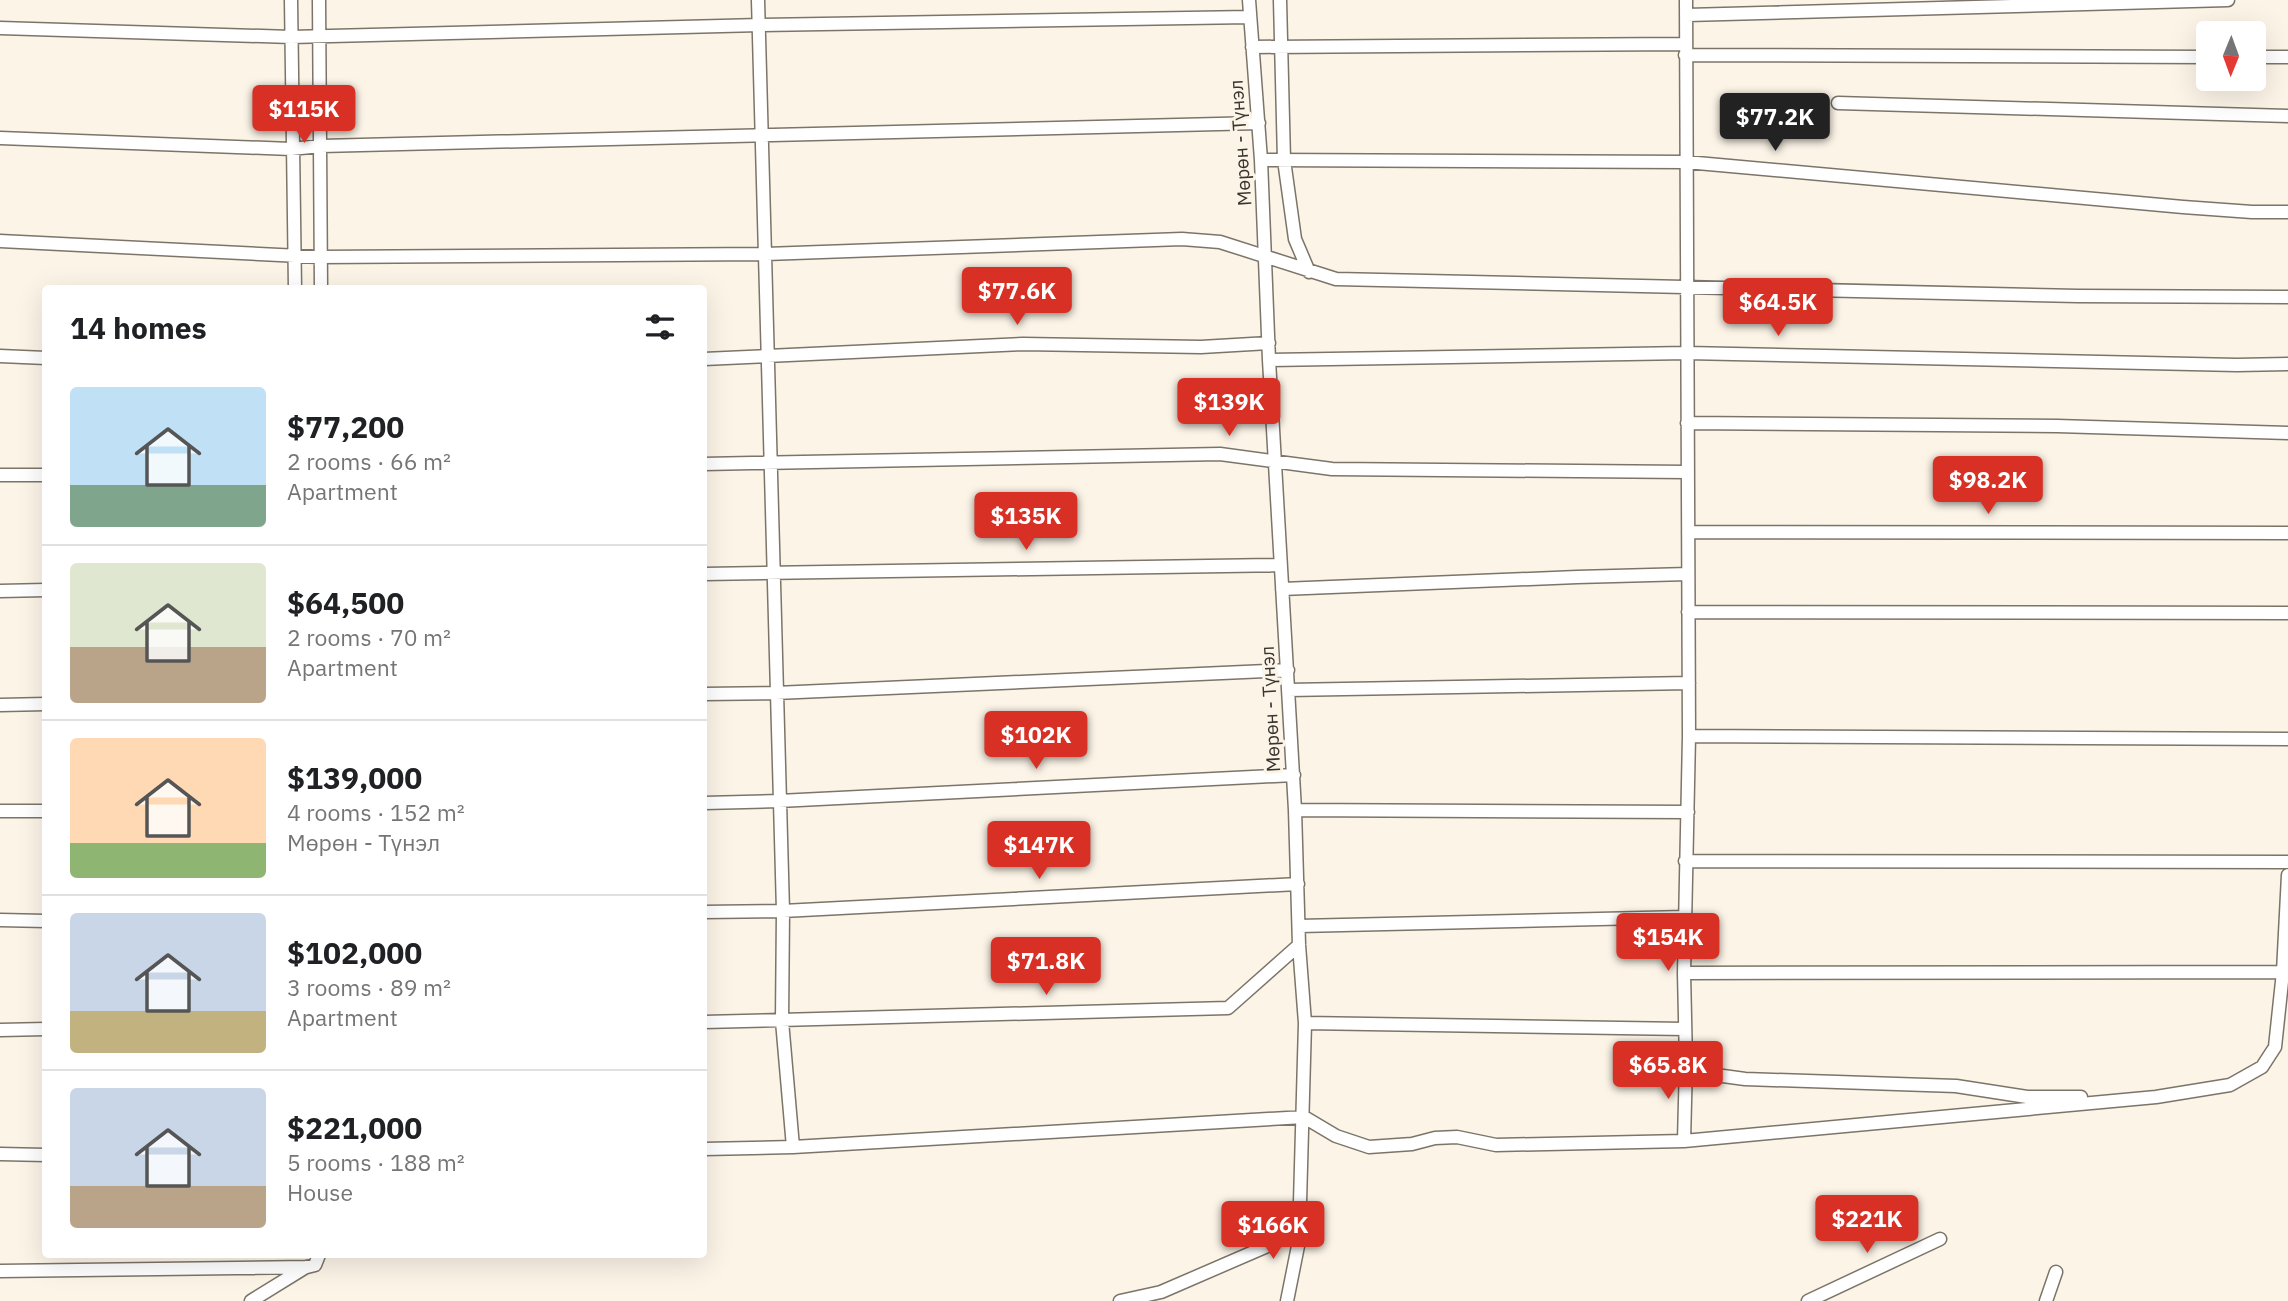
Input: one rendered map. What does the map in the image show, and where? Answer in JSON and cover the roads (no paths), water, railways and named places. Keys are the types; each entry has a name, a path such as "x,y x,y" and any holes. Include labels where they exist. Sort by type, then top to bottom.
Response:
{"street":[{"path":"291,0 295,285"},
{"path":"320,0 321,285"},
{"path":"758,0 783,911 782,1021 793,1147"},
{"name":"Мөрөн - Түнэл","path":"1249,0 1259,122 1269,360 1296,810 1299,945 1305,1023 1300,1202 1296,1214 1302,1226 1287,1301"},
{"path":"1280,0 1284,160 1295,239 1309,272"},
{"path":"1684,1141 1685,861 1689,736 1686,0"},
{"path":"1687,15 2228,0"},
{"path":"0,28 291,37 760,25 1250,17"},
{"path":"1252,47 1685,49 2196,57"},
{"path":"2266,57 2288,57"},
{"path":"1838,103 2288,116"},
{"path":"0,138 291,149 321,146 1259,122"},
{"path":"1261,160 1686,162 2183,207 2288,212"},
{"path":"0,242 320,257 766,254 1182,239 1220,242 1336,279 2288,298"},
{"path":"707,359 1023,344 1201,347 1269,343"},
{"path":"1269,360 1687,353 2237,365 2288,363"},
{"path":"0,356 42,358"},
{"path":"1687,423 2057,426 2288,433"},
{"path":"707,464 1220,454 1332,469 1687,472"},
{"path":"0,475 42,475"},
{"path":"1688,532 2288,533"},
{"path":"707,574 1280,565"},
{"path":"1282,589 1688,575"},
{"path":"0,591 42,590"},
{"path":"1688,612 2288,613"},
{"path":"707,694 1288,670"},
{"path":"1288,690 1689,684"},
{"path":"0,705 42,704"},
{"path":"1689,736 2288,739"},
{"path":"707,803 1294,775"},
{"path":"1296,810 1688,812"},
{"path":"0,811 42,811"},
{"path":"1685,861 2288,862"},
{"path":"707,1149 793,1147 1304,1117 1336,1136 1369,1147 1457,1137 1496,1145 1684,1141 2156,1097 2230,1085 2262,1067 2275,1047 2286,973 2288,875"},
{"path":"707,912 783,911 1298,884"},
{"path":"1299,926 1685,917"},
{"path":"0,920 42,921"},
{"path":"707,1022 1228,1008 1299,945"},
{"path":"1684,974 2286,973"},
{"path":"1305,1023 1685,1029"},
{"path":"0,1030 42,1029"},
{"path":"1686,1062 1701,1073 1745,1079 1956,1086 2027,1097 2156,1097"},
{"path":"0,1154 42,1155"},
{"path":"1120,1301 1161,1292 1272,1244 1296,1214"},
{"path":"1808,1301 1940,1238"},
{"path":"0,1271 307,1267 316,1265 318,1258"},
{"path":"251,1301 307,1267"},
{"path":"2046,1301 2056,1272"}]}
